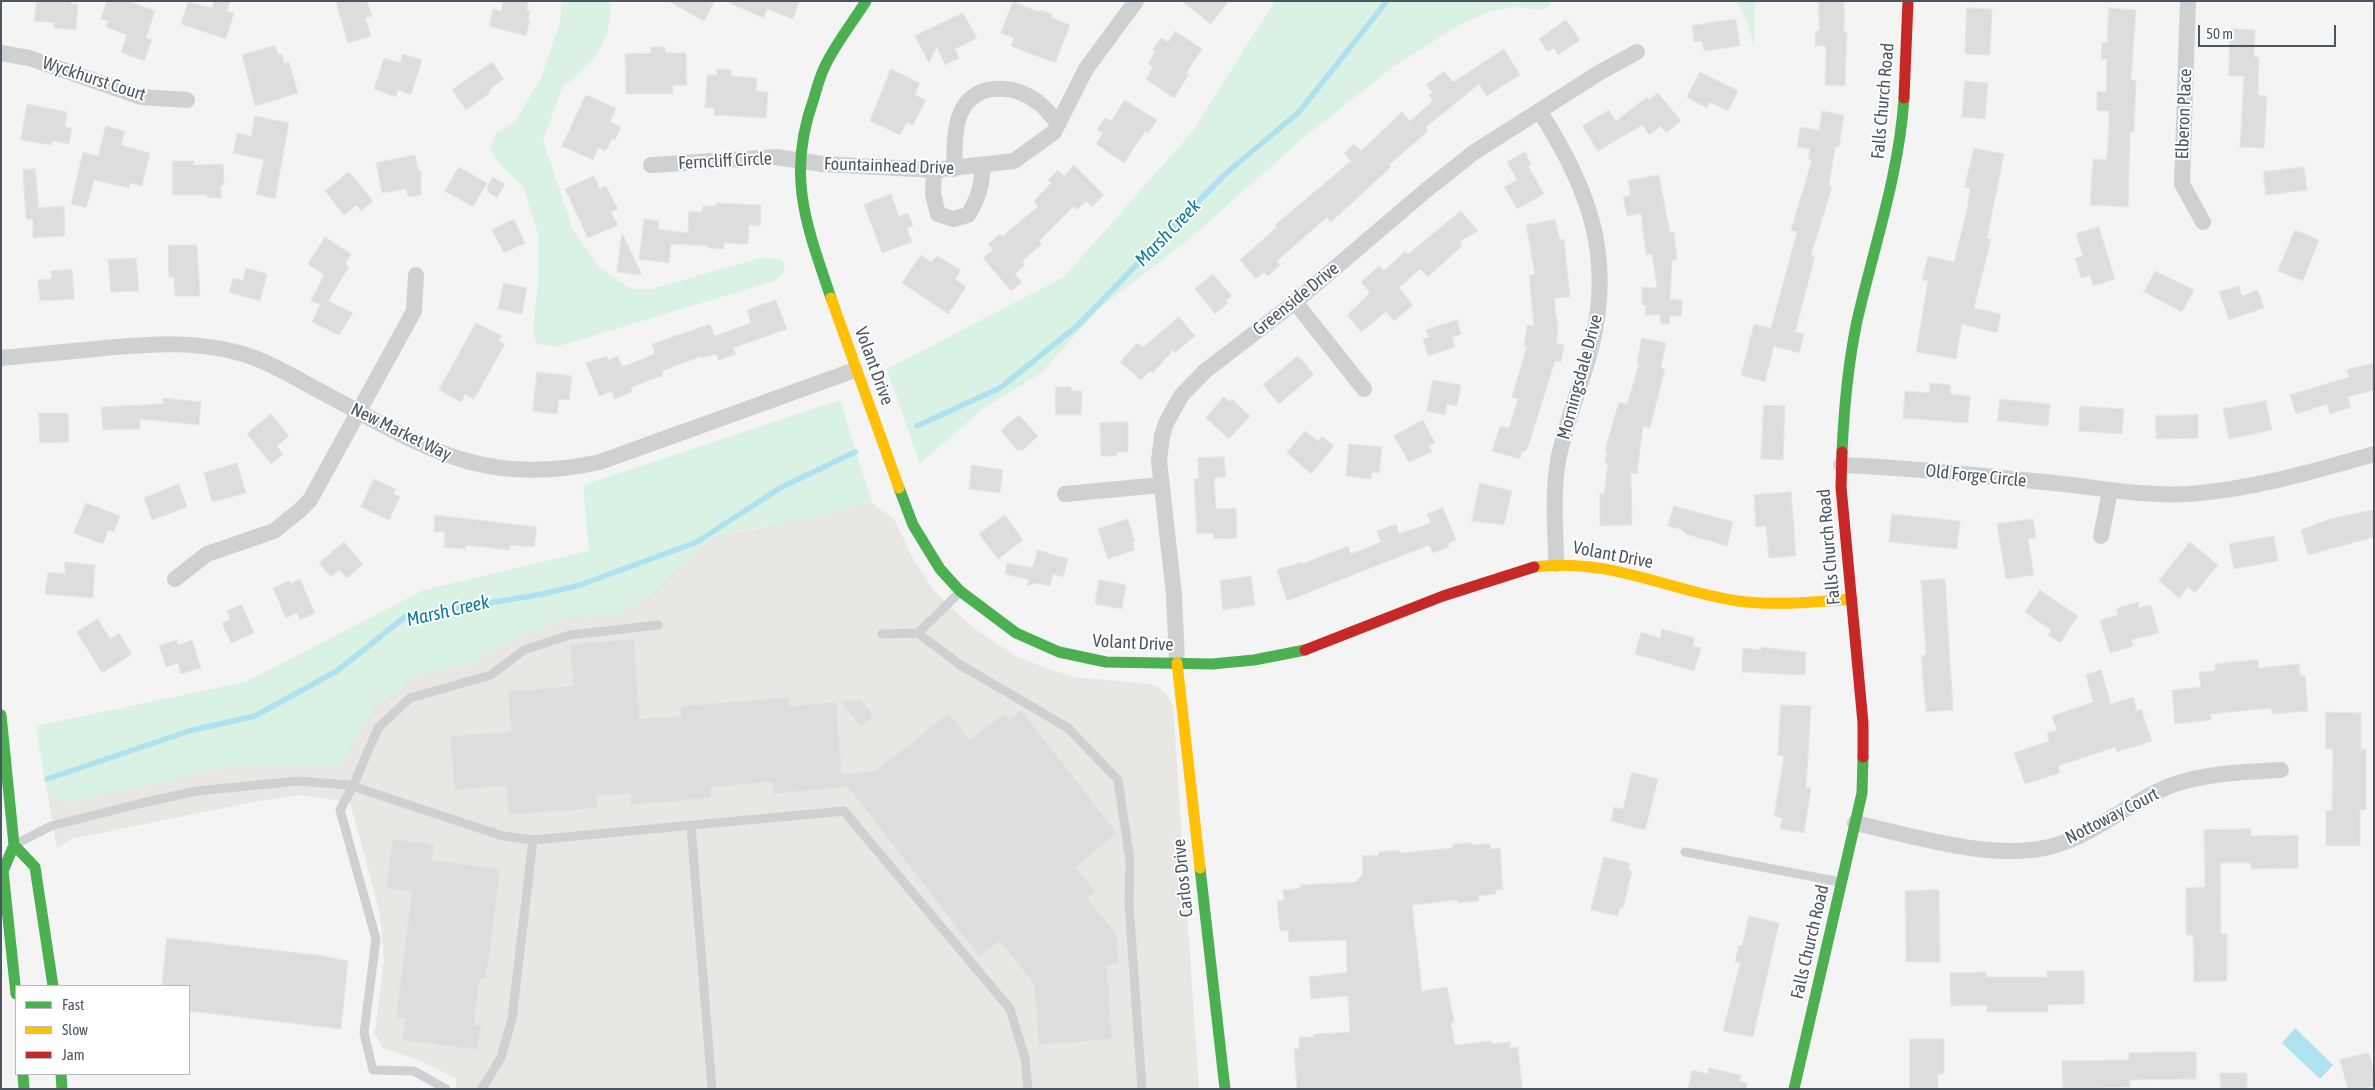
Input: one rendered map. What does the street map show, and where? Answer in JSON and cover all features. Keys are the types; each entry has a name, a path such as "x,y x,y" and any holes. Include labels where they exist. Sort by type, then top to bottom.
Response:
{"street":[{"name":"Volant Drive","path":"866,1 825,66 808,114 799,161 802,201 808,231 855,370 913,525 937,565 960,591 1016,633 1060,652 1106,662 1144,664 1229,662 1301,652 1443,596 1528,568 1556,564 1575,564 1627,572 1671,586 1739,601 1797,603 1852,599"},
{"name":"Fountainhead Drive","path":"799,161 934,170 1014,161 1054,132 1086,69 1136,1"},
{"name":"Falls Church Road","path":"1794,1089 1843,883 1862,793 1863,723 1840,487 1841,465 1846,387 1852,347 1878,244 1900,138 1908,1"},
{"name":"Elberon Place","path":"2188,1 2182,184 2203,222"},
{"name":"Greenside Drive","path":"1177,662 1174,595 1159,461 1162,436 1166,423 1182,396 1205,372 1295,302 1424,192 1473,153 1519,122 1540,112 1602,71 1637,52"},
{"name":"Wyckhurst Court","path":"1,54 29,58 141,97 187,100"},
{"path":"954,169 956,131 965,106 982,91 1010,88 1039,102 1058,123"},
{"name":"Morningsdale Drive","path":"1540,112 1566,152 1577,177 1590,214 1596,239 1600,276 1599,306 1590,352 1564,435 1558,463 1555,501 1556,564"},
{"name":"Ferncliff Circle","path":"651,164 776,157 799,161"},
{"path":"934,170 934,203 938,214 953,219 968,215 977,202 982,183 983,165"},
{"path":"175,579 207,554 274,531 299,511 320,485 414,312 416,275"},
{"path":"1295,302 1364,390"},
{"name":"New Market Way","path":"1,358 149,344 182,344 217,348 252,357 420,446 450,457 511,470 571,468 600,462 855,370"},
{"name":"Old Forge Circle","path":"1841,465 1888,467 2110,491 2187,494 2242,489 2277,482 2374,454"},
{"path":"1065,494 1161,485"},
{"path":"2101,536 2110,491"},
{"name":"Carlos Drive","path":"1177,662 1225,1089"},
{"path":"1,716 14,846 3,870 15,985"},
{"name":"Nottoway Court","path":"1855,823 1980,850 2028,851 2054,846 2081,834 2131,805 2172,786 2219,773 2281,770"},
{"path":"14,846 35,867 53,985"},
{"path":"23,1075 24,1089"},
{"path":"61,1075 62,1089"}],"lane":[{"path":"918,633 960,591"},
{"path":"446,1089 414,1071 373,1070 364,1033 376,939 340,810 353,786 378,728 410,698 491,675 524,650 570,635 658,625"},
{"path":"882,634 918,633 959,664 1068,728 1118,780 1130,861 1129,904 1142,1089"},
{"path":"14,846 50,826 197,791 298,780 353,786 503,836 533,840 844,811 1010,1009 1025,1058 1028,1089"},
{"path":"691,826 712,1089"},
{"path":"482,1089 501,1057 512,1019 533,840"},
{"path":"1685,852 1843,883"}],"shaded area":[{"path":"872,503 895,520 911,555 934,591 975,629 1016,656 1074,677 1151,684 1167,695 1173,706 1199,1089 456,1089 456,1079 421,1061 383,1048 375,1033 384,958 380,914 350,802 299,795 253,802 71,839 57,849 36,726 246,682 424,590 589,551 746,531"}],"green space":[{"path":"562,1 610,1 611,13 607,35 595,58 573,80 563,86 543,140 573,230 599,267 631,289 652,289 760,258 781,259 785,266 783,273 774,281 556,347 537,344 533,332 538,284 539,237 523,186 503,168 490,150 495,134 516,120 541,78 560,23"},
{"path":"1275,1 1551,1 1549,6 1542,10 1514,7 1488,12 1459,25 1393,67 1302,139 1187,241 1101,307 1041,373 981,410 920,464 887,369 1064,277 1192,132"},
{"path":"1737,1 1755,1 1754,47 1747,22"},
{"path":"840,400 872,503 810,518 713,536 647,598 617,615 567,619 519,636 470,665 420,674 375,708 340,765 244,764 72,802 58,799 47,792 36,726 246,682 424,590 589,551 583,485"}],"water":[{"path":"2295,1028 2333,1065 2320,1079 2282,1043"}],"building":[{"path":"37,1 71,1 71,4 78,5 76,30 54,28 54,23 34,21"},
{"path":"107,1 128,1 155,11 146,38 152,40 144,61 121,52 127,35 106,27 108,21 101,19"},
{"path":"214,1 230,1 227,11 234,13 226,39 181,24 188,2 212,8"},
{"path":"336,1 367,1 372,16 365,18 371,36 348,43"},
{"path":"503,1 529,1 526,10 530,11 528,20 530,20 526,36 489,26 493,9 501,11"},
{"path":"669,1 715,1 704,21"},
{"path":"725,1 799,1 793,19 767,9 764,18"},
{"path":"1182,1 1229,1 1211,24"},
{"path":"1819,1 1844,1 1844,32 1847,32 1845,86 1825,85 1826,46 1815,46 1816,31 1819,31"},
{"path":"1013,2 1039,12 1040,10 1052,14 1051,17 1070,25 1055,63 1011,46 1014,38 1001,33"},
{"path":"1967,8 1992,9 1990,55 1965,54"},
{"path":"2109,8 2136,10 2131,80 2136,80 2134,132 2130,132 2128,207 2090,205 2093,159 2106,160 2108,148 2109,111 2097,111 2097,91 2106,92 2107,59 2101,59 2102,42 2107,42"},
{"path":"963,13 977,38 955,49 959,58 945,65 937,47 929,63 915,36"},
{"path":"1736,19 1740,46 1704,51 1702,41 1694,42 1692,26"},
{"path":"1566,20 1580,40 1558,55 1554,48 1548,52 1539,39"},
{"path":"2230,29 2255,30 2254,57 2259,57 2258,95 2267,96 2264,148 2240,147 2244,76 2229,76"},
{"path":"1175,31 1202,49 1186,73 1189,74 1174,98 1146,79 1153,67 1148,64 1155,52 1152,50 1161,38 1168,42"},
{"path":"275,46 278,55 282,54 284,64 289,62 298,93 255,106 242,55"},
{"path":"651,47 665,47 665,53 686,53 687,85 673,86 673,94 626,94 625,54 651,53"},
{"path":"1504,49 1520,75 1487,96 1479,84 1425,128 1428,131 1389,165 1391,167 1340,214 1330,222 1327,217 1277,261 1280,265 1268,276 1264,272 1256,279 1240,260 1277,227 1275,225 1351,161 1344,153 1354,144 1361,151 1402,112 1410,121 1433,101 1429,95 1433,93 1426,85 1444,71 1453,82"},
{"path":"403,54 422,60 411,95 398,90 396,97 374,89 384,58 400,63"},
{"path":"492,62 504,79 489,90 490,93 466,110 452,90"},
{"path":"717,69 731,70 731,76 757,78 756,91 768,92 766,118 714,115 714,108 705,108 707,75 717,75"},
{"path":"891,69 920,83 915,95 926,100 913,125 907,122 900,135 870,121"},
{"path":"1700,72 1738,91 1728,111 1710,102 1707,108 1687,97"},
{"path":"1965,81 1988,83 1985,119 1962,117"},
{"path":"1658,93 1681,121 1666,133 1661,126 1649,135 1642,125 1598,151 1582,126 1609,110 1616,121 1647,97 1649,100"},
{"path":"586,95 616,108 610,122 621,127 615,140 612,139 606,151 598,148 593,160 562,146"},
{"path":"1125,100 1157,120 1148,133 1145,131 1124,163 1096,144 1103,133 1097,130 1105,118 1111,121"},
{"path":"27,104 67,112 65,127 72,128 69,144 52,141 51,145 21,140"},
{"path":"1822,111 1844,115 1839,147 1835,147 1829,186 1832,187 1811,255 1815,256 1795,332 1804,334 1799,353 1774,346 1765,382 1741,375 1754,324 1771,328 1797,232 1791,230 1812,160 1808,159 1810,149 1797,147 1800,127 1819,130"},
{"path":"255,116 289,123 275,199 256,194 264,160 233,153 237,133 251,136"},
{"path":"106,126 125,131 121,145 150,153 142,186 130,183 129,188 94,180 86,208 71,204 83,152 98,156"},
{"path":"1974,148 2004,154 1987,238 1991,239 1974,308 2001,314 1997,333 1962,324 1956,359 1916,352 1928,281 1922,280 1928,256 1954,262 1967,210 1970,188 1965,187"},
{"path":"1525,152 1531,164 1528,166 1544,194 1517,209 1504,187 1517,180 1507,162"},
{"path":"415,155 418,170 421,170 421,195 408,197 406,189 382,193 376,163"},
{"path":"173,161 194,161 193,165 223,164 224,185 221,185 221,198 207,198 207,195 173,195"},
{"path":"1074,165 1104,195 1092,207 1086,201 1077,210 1074,206 1039,241 1042,244 1022,261 1025,265 1015,274 1022,282 1011,291 983,258 993,250 988,244 1000,234 1002,237 1038,206 1034,201 1051,183 1048,180 1058,170 1064,176"},
{"path":"459,167 487,183 473,207 445,191"},
{"path":"2304,167 2307,190 2266,195 2263,172"},
{"path":"35,169 39,208 64,206 65,236 33,238 33,219 26,219 23,170"},
{"path":"349,172 373,201 361,211 356,205 344,215 325,191"},
{"path":"1659,175 1670,233 1674,232 1677,260 1672,260 1670,299 1682,300 1681,316 1670,316 1669,324 1661,324 1660,315 1645,315 1646,305 1642,305 1642,287 1657,288 1652,254 1646,255 1641,213 1627,216 1623,197 1631,195 1628,181"},
{"path":"594,176 600,189 606,186 618,209 611,212 618,225 588,238 565,189"},
{"path":"493,177 505,184 497,198 489,193 487,188"},
{"path":"891,194 899,216 908,213 913,226 907,228 912,242 882,253 864,205"},
{"path":"716,203 761,205 760,226 749,225 748,244 724,243 724,249 671,244 669,263 639,259 644,219 659,221 658,229 688,233 689,211 702,212 703,206 716,206"},
{"path":"1461,211 1478,231 1460,241 1462,246 1428,277 1420,269 1399,288 1413,305 1394,321 1386,312 1361,332 1347,315 1370,293 1361,282 1379,266 1384,271 1405,251 1408,254"},
{"path":"514,219 525,243 504,253 492,230"},
{"path":"1555,220 1560,240 1564,239 1570,297 1554,298 1558,331 1556,343 1564,345 1561,362 1555,361 1528,447 1525,452 1522,451 1520,459 1492,451 1500,426 1509,428 1518,399 1512,397 1527,346 1524,346 1527,325 1534,326 1529,275 1535,274 1526,225"},
{"path":"2099,227 2115,279 2093,286 2090,275 2081,278 2075,258 2083,256 2076,234"},
{"path":"2295,230 2319,240 2303,281 2278,271"},
{"path":"622,233 642,275 617,272"},
{"path":"325,237 351,254 345,264 349,267 328,301 353,313 339,335 312,322 320,305 311,301 324,275 308,264"},
{"path":"169,245 197,245 200,296 175,296 174,277 169,277"},
{"path":"921,255 931,262 937,256 961,270 955,279 966,287 948,314 902,283"},
{"path":"136,258 139,291 111,292 108,260"},
{"path":"246,268 267,274 260,301 229,292 233,278 243,280"},
{"path":"72,270 74,299 40,301 38,280 52,279 51,271"},
{"path":"2155,271 2194,290 2182,312 2144,292"},
{"path":"1213,274 1232,296 1226,300 1228,303 1215,314 1195,289"},
{"path":"504,283 527,288 522,314 498,309"},
{"path":"2239,286 2242,296 2258,290 2264,308 2229,320 2219,292"},
{"path":"776,300 787,329 733,348 736,354 719,360 716,354 703,358 702,356 662,371 663,375 630,388 632,392 614,399 612,391 599,396 586,363 607,356 608,360 618,356 622,367 655,354 652,344 710,324 715,336 751,323 747,310"},
{"path":"1179,317 1195,336 1175,353 1173,350 1153,373 1150,371 1141,380 1120,362 1137,343 1143,347"},
{"path":"1457,320 1461,334 1452,337 1455,347 1428,356 1423,339 1429,337 1426,330"},
{"path":"476,323 502,336 499,341 505,344 474,399 465,394 461,402 439,390"},
{"path":"1642,338 1666,343 1661,368 1665,369 1650,428 1643,426 1637,474 1631,473 1632,525 1600,526 1600,494 1604,494 1608,463 1605,463 1607,451 1605,450 1619,402 1627,404 1639,364 1637,364"},
{"path":"1298,356 1314,374 1279,404 1263,385"},
{"path":"2374,363 2374,390 2348,397 2351,407 2330,414 2327,404 2296,414 2290,395 2349,377 2347,370"},
{"path":"537,372 572,376 569,400 559,399 557,414 533,411"},
{"path":"1433,380 1461,385 1457,406 1447,404 1445,415 1427,411"},
{"path":"1930,383 1951,385 1950,394 1970,396 1968,423 1903,418 1905,391 1929,393"},
{"path":"1056,387 1071,387 1071,391 1082,391 1081,415 1056,415"},
{"path":"1224,397 1230,402 1232,399 1250,416 1229,439 1206,418"},
{"path":"163,398 201,402 199,425 140,419 140,429 103,430 101,407 163,404"},
{"path":"2000,399 2050,404 2048,426 1998,421"},
{"path":"2266,401 2272,430 2229,439 2223,409"},
{"path":"1764,405 1785,406 1783,460 1761,459"},
{"path":"2080,406 2124,409 2122,434 2079,431"},
{"path":"39,413 68,413 69,442 40,443"},
{"path":"271,414 289,436 277,446 283,454 271,464 247,434"},
{"path":"1019,415 1038,436 1023,450 1017,450 1001,431"},
{"path":"2198,415 2198,438 2156,439 2156,416"},
{"path":"1423,420 1435,443 1429,446 1432,452 1409,462 1394,436"},
{"path":"1128,422 1128,452 1117,452 1117,456 1101,456 1100,423"},
{"path":"1305,431 1318,441 1322,436 1334,446 1311,474 1287,453"},
{"path":"1349,444 1382,447 1379,473 1372,472 1371,479 1346,476"},
{"path":"1224,457 1226,477 1214,478 1216,509 1236,508 1237,538 1214,539 1213,533 1197,534 1194,479 1199,479 1198,458"},
{"path":"237,463 246,493 212,502 204,473"},
{"path":"972,465 1003,470 1000,493 969,489"},
{"path":"374,479 396,489 394,494 400,497 389,520 361,507"},
{"path":"1480,483 1512,491 1504,525 1472,521"},
{"path":"179,484 187,507 152,520 144,498"},
{"path":"1791,492 1796,556 1769,558 1766,526 1756,527 1754,495"},
{"path":"86,503 120,516 114,532 108,530 103,544 74,533"},
{"path":"1674,506 1733,522 1727,546 1686,534 1680,529 1668,526"},
{"path":"1443,508 1456,540 1448,544 1449,547 1433,553 1429,545 1287,601 1277,570 1302,562 1302,564 1348,546 1351,554 1381,542 1377,531 1396,524 1399,534 1431,523 1427,514"},
{"path":"2374,510 2374,537 2308,555 2301,530 2330,519"},
{"path":"1892,514 1960,521 1957,549 1889,542"},
{"path":"435,515 537,527 534,547 510,545 510,550 466,545 465,549 444,547 445,532 434,532"},
{"path":"1005,515 1023,540 998,559 979,534"},
{"path":"1128,519 1135,542 1133,543 1135,550 1108,559 1098,529"},
{"path":"2033,519 2036,538 2028,539 2034,575 2006,579 1997,524"},
{"path":"2274,536 2278,561 2234,569 2229,544"},
{"path":"344,542 363,564 347,578 339,570 331,577 319,563"},
{"path":"2190,542 2218,565 2195,593 2188,587 2179,598 2159,581"},
{"path":"1038,550 1068,559 1063,577 1053,574 1050,586 1037,583 1027,586 1029,580 1005,574 1007,563 1032,568"},
{"path":"65,562 95,565 93,598 45,594 48,572 65,574"},
{"path":"1251,576 1255,605 1223,610 1220,581"},
{"path":"300,579 315,613 300,620 297,613 286,618 273,588 289,581 291,583"},
{"path":"1945,579 1953,710 1926,712 1921,656 1926,655 1921,581"},
{"path":"1099,580 1126,585 1122,609 1095,604"},
{"path":"2040,590 2078,616 2060,643 2048,635 2051,630 2025,612"},
{"path":"2138,602 2139,608 2151,605 2159,633 2131,640 2133,646 2110,653 2100,620 2118,615 2116,609"},
{"path":"242,605 254,633 231,643 222,623 230,619 227,611"},
{"path":"98,619 110,639 119,633 132,654 102,673 77,632"},
{"path":"1662,629 1695,638 1693,646 1701,648 1694,671 1635,654 1641,632 1660,638"},
{"path":"634,639 640,719 681,716 680,706 790,697 790,706 836,702 842,774 875,771 949,713 970,740 1004,713 1010,720 1021,710 1117,833 1076,867 1096,892 1087,898 1116,934 1119,964 1107,966 1112,1039 1039,1045 1034,984 999,941 980,957 848,787 773,794 772,782 710,787 711,798 631,805 630,793 597,796 597,808 508,815 506,786 455,790 450,736 511,732 508,691 573,686 570,644"},
{"path":"177,640 178,645 192,640 201,668 181,674 178,663 166,667 159,646"},
{"path":"1761,647 1806,652 1805,675 1742,672 1743,648 1761,650"},
{"path":"2258,660 2259,668 2299,664 2300,676 2305,675 2308,711 2272,714 2271,708 2210,714 2211,720 2175,724 2172,690 2201,687 2199,672 2215,671 2215,664"},
{"path":"2101,670 2111,704 2133,697 2137,711 2141,709 2152,741 2117,752 2115,747 2058,766 2060,773 2025,784 2014,753 2049,741 2047,733 2057,730 2052,716 2093,702 2086,675"},
{"path":"861,700 874,716 861,727 840,701"},
{"path":"1781,705 1811,706 1806,787 1811,788 1804,833 1780,829 1782,818 1774,816 1784,756 1778,755"},
{"path":"2326,712 2361,713 2361,750 2366,749 2366,810 2360,810 2360,846 2326,846 2326,810 2332,811 2333,749 2326,749"},
{"path":"1632,772 1658,779 1645,830 1611,821 1614,807 1623,809"},
{"path":"2251,829 2251,836 2298,835 2298,868 2251,869 2251,863 2220,863 2221,934 2227,934 2227,981 2194,982 2193,935 2186,935 2186,888 2205,887 2204,830"},
{"path":"393,839 434,844 432,860 500,869 486,979 480,979 474,1025 481,1025 477,1050 403,1040 405,1019 396,1018 412,891 386,888"},
{"path":"1472,843 1472,845 1490,844 1491,849 1500,848 1503,890 1496,890 1496,894 1478,896 1479,901 1458,903 1458,900 1412,905 1422,991 1447,987 1454,1020 1451,1025 1455,1045 1492,1041 1492,1044 1510,1042 1510,1048 1518,1047 1522,1088 1297,1089 1294,1049 1299,1049 1299,1037 1314,1037 1314,1034 1350,1032 1348,996 1311,999 1309,977 1347,972 1346,940 1289,942 1288,930 1280,931 1277,901 1284,900 1283,890 1301,888 1300,885 1356,882 1363,873 1362,856 1379,855 1378,852 1400,850 1400,853 1453,848 1453,844"},
{"path":"1604,857 1630,863 1629,870 1632,871 1623,909 1620,908 1618,916 1591,910"},
{"path":"1939,890 1940,962 1906,962 1905,891"},
{"path":"1749,916 1779,923 1753,1037 1723,1031 1740,963 1735,962 1739,945 1742,946"},
{"path":"167,938 317,955 348,961 341,1029 190,1011 190,985 162,985"},
{"path":"2047,971 2084,971 2084,1004 2048,1005 2048,1012 1987,1012 1987,1005 1951,1006 1950,973 1986,972 1986,977 2047,977"},
{"path":"1910,1039 1944,1039 1944,1074 1938,1074 1938,1089 1910,1089"},
{"path":"2196,1052 2196,1079 2130,1080 2130,1087 2063,1089 2062,1061 2129,1060 2129,1053"},
{"path":"2369,1053 2374,1072 2374,1086 2363,1089 2348,1089 2340,1060"},
{"path":"1709,1068 1741,1075 1740,1081 1747,1083 1746,1089 1688,1089 1692,1070 1708,1074"},
{"path":"2220,1073 2247,1073 2247,1089 2221,1089"}],"waterway":[{"name":"Marsh Creek","path":"917,426 1000,388 1077,326 1224,175 1299,112 1387,1"},
{"name":"Marsh Creek","path":"47,779 189,731 255,716 337,671 405,617 543,594 580,585 697,542 780,488 855,452"}],"traffic: fast":[{"path":"831,298 807,223 800,176 801,151 806,126 823,70 834,49 866,1"},
{"path":"1842,452 1851,353 1897,155 1904,98"},
{"path":"899,488 913,525 940,569 960,591 1016,633 1059,652 1106,662 1212,664 1254,660 1305,650"},
{"path":"1,715 14,845 3,871 15,985"},
{"path":"1794,1089 1862,793 1863,757"},
{"path":"14,845 35,867 53,985"},
{"path":"1200,868 1225,1089"},
{"path":"23,1075 24,1089"},
{"path":"61,1075 62,1089"}],"traffic: slow":[{"path":"831,298 899,488"},
{"path":"1534,567 1561,565 1612,570 1738,601 1795,603 1852,599"},
{"path":"1177,663 1200,868"}],"traffic: jam":[{"path":"1904,98 1908,1"},
{"path":"1842,452 1841,487 1863,723 1863,757"},
{"path":"1305,650 1443,596 1534,567"}]}
